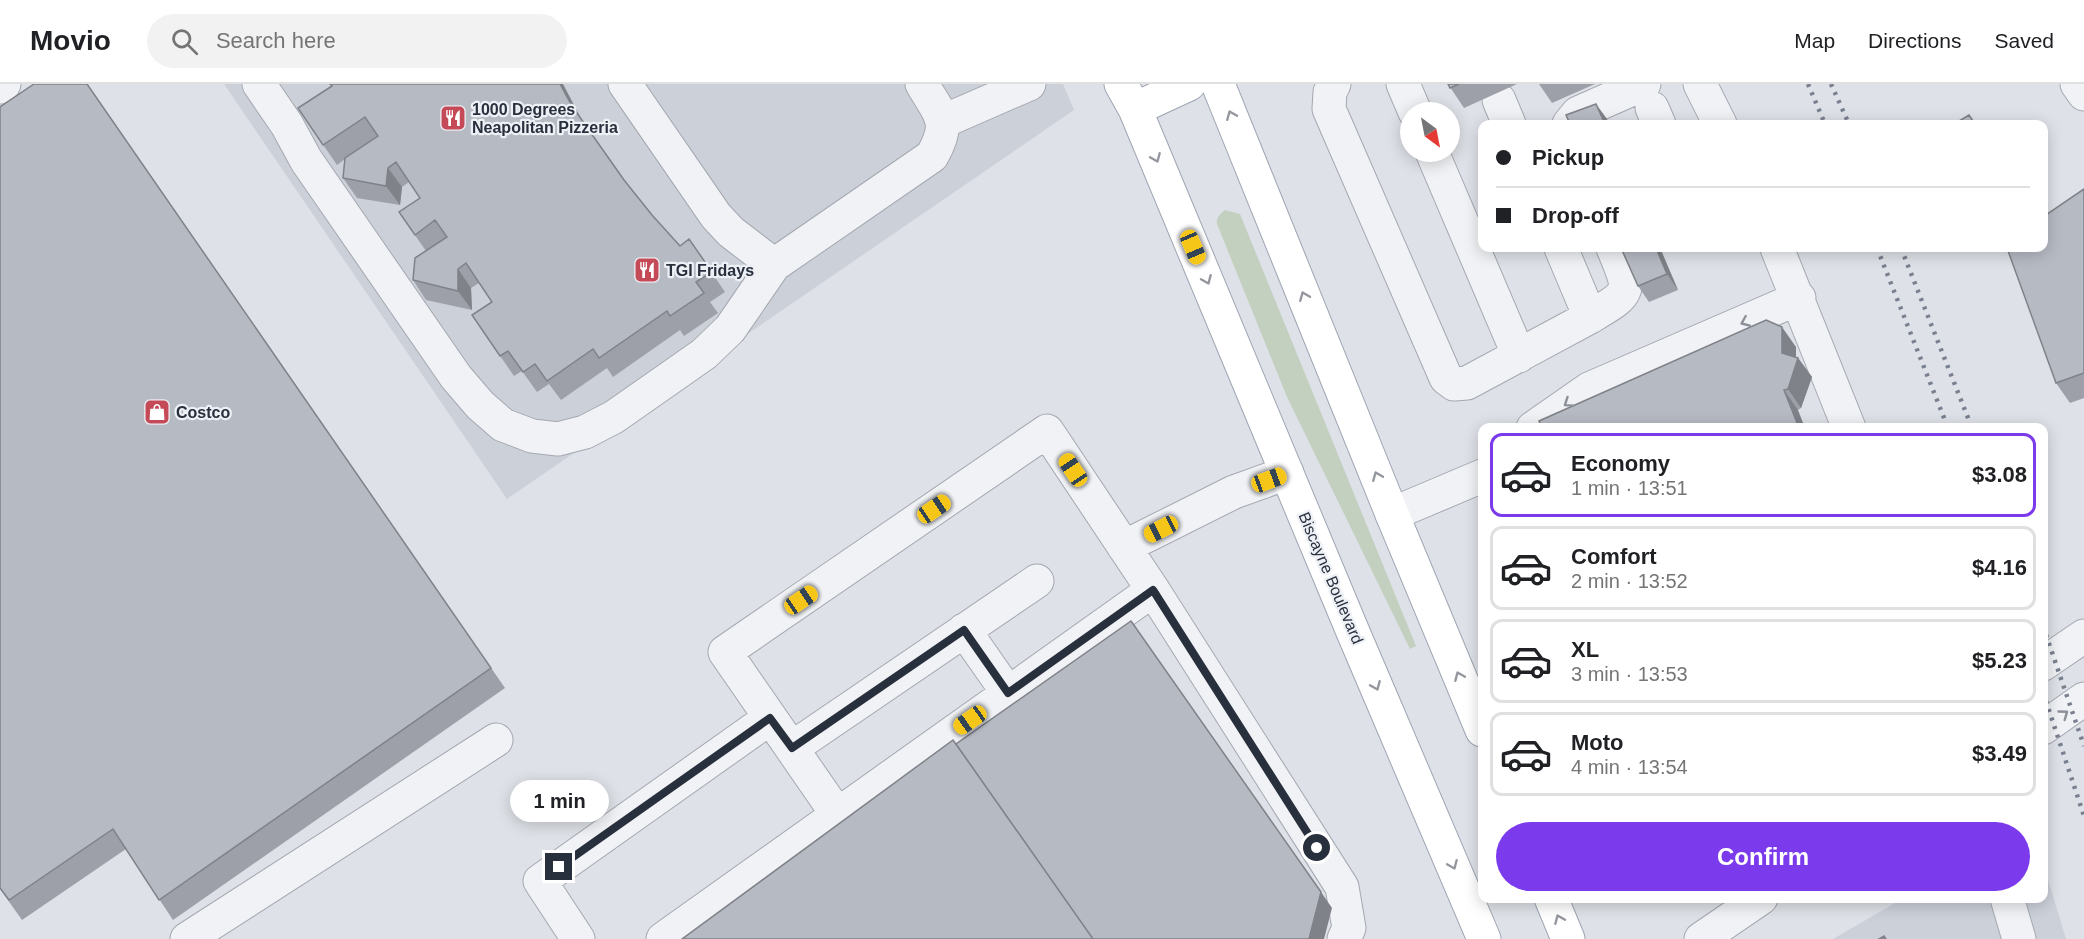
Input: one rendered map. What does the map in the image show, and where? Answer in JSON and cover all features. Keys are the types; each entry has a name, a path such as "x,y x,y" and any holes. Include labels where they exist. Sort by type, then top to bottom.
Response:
{"main road":[{"path":"1128,97 1190,84"},
{"path":"1218,84 1478,720"},
{"name":"Biscayne Boulevard","path":"1128,97 1484,939"},
{"path":"1553,903 1568,939"}],"street":[{"path":"0,87 4,84"},
{"path":"259,84 287,125 306,160 456,377 480,405 503,425 532,436 558,439 585,432 615,417 704,354 730,329 774,265 932,156 941,139 944,121 922,84"},
{"path":"625,84 716,216 731,232 774,265"},
{"path":"944,121 1029,84"},
{"path":"1335,84 1330,92 1329,109 1446,378 1454,384 1467,383 1620,299 1625,290 1626,278 1615,252"},
{"path":"1403,84 1411,102"},
{"path":"1700,84 1718,120"},
{"path":"2077,84 2084,94"},
{"path":"1572,120 1578,113 1652,106"},
{"path":"1436,162 1519,356"},
{"path":"1563,252 1590,317"},
{"path":"1779,252 1847,423"},
{"path":"1540,423 1589,389 1799,298"},
{"path":"837,814 725,652 1047,431 1153,590 1342,887 1349,928 1344,939"},
{"path":"1124,547 1234,492 1287,473"},
{"path":"1392,514 1478,478"},
{"path":"792,748 1037,581"},
{"path":"663,939 1153,590"},
{"path":"964,630 1008,693"},
{"path":"2048,661 2084,636"},
{"path":"2048,725 2084,699"},
{"path":"578,939 540,881 770,718"},
{"path":"187,939 496,740"},
{"path":"1701,939 1754,903"},
{"path":"2008,903 2019,939"}],"shaded area":[{"path":"224,84 1063,84 1074,110 507,499"},
{"path":"2048,880 2066,939 1833,939 1895,903 2048,903"}],"green space":[{"path":"1225,210 1240,214 1416,646 1410,649 1287,397 1217,224 1220,214"}],"building":[{"name":"Costco","path":"34,84 87,84 491,668 159,900 113,829 9,900 0,888 0,107"},
{"path":"330,84 560,84 572,106 624,180 652,215 680,246 689,239 712,272 696,282 704,293 670,316 667,311 599,358 593,349 547,381 535,364 523,372 508,351 500,356 472,315 492,302 466,263 458,269 458,291 413,280 415,258 447,237 435,220 415,235 399,212 420,198 396,162 388,168 386,186 343,178 345,158 378,136 365,117 323,145 298,108 332,86"},
{"path":"1596,104 1603,120 1568,120 1566,115"},
{"path":"1969,115 1972,120 1961,120"},
{"path":"2084,189 2084,373 2056,383 2008,252 2048,252 2048,214"},
{"path":"1623,252 1658,252 1667,274 1638,286"},
{"path":"1766,320 1782,327 1782,353 1798,358 1788,389 1784,390 1797,423 1540,423 1539,421"},
{"path":"1131,621 1321,892 1309,939 1093,939 956,744"},
{"path":"953,740 1093,939 682,939"}],"railway":[{"path":"1808,84 1823,120"},
{"path":"1831,84 1847,120"},
{"path":"1879,252 1946,423"},
{"path":"1903,252 1970,423"},
{"path":"2048,641 2084,746"},
{"path":"2048,707 2084,816"}],"place":[{"name":"1000 Degrees Neapolitan Pizzeria","path":"453,118"},
{"name":"TGI Fridays","path":"647,270"},
{"name":"Costco","path":"157,412"}],"route":[{"path":"559,867 770,718 792,748 964,630 1008,693 1153,590 1317,848"}]}
